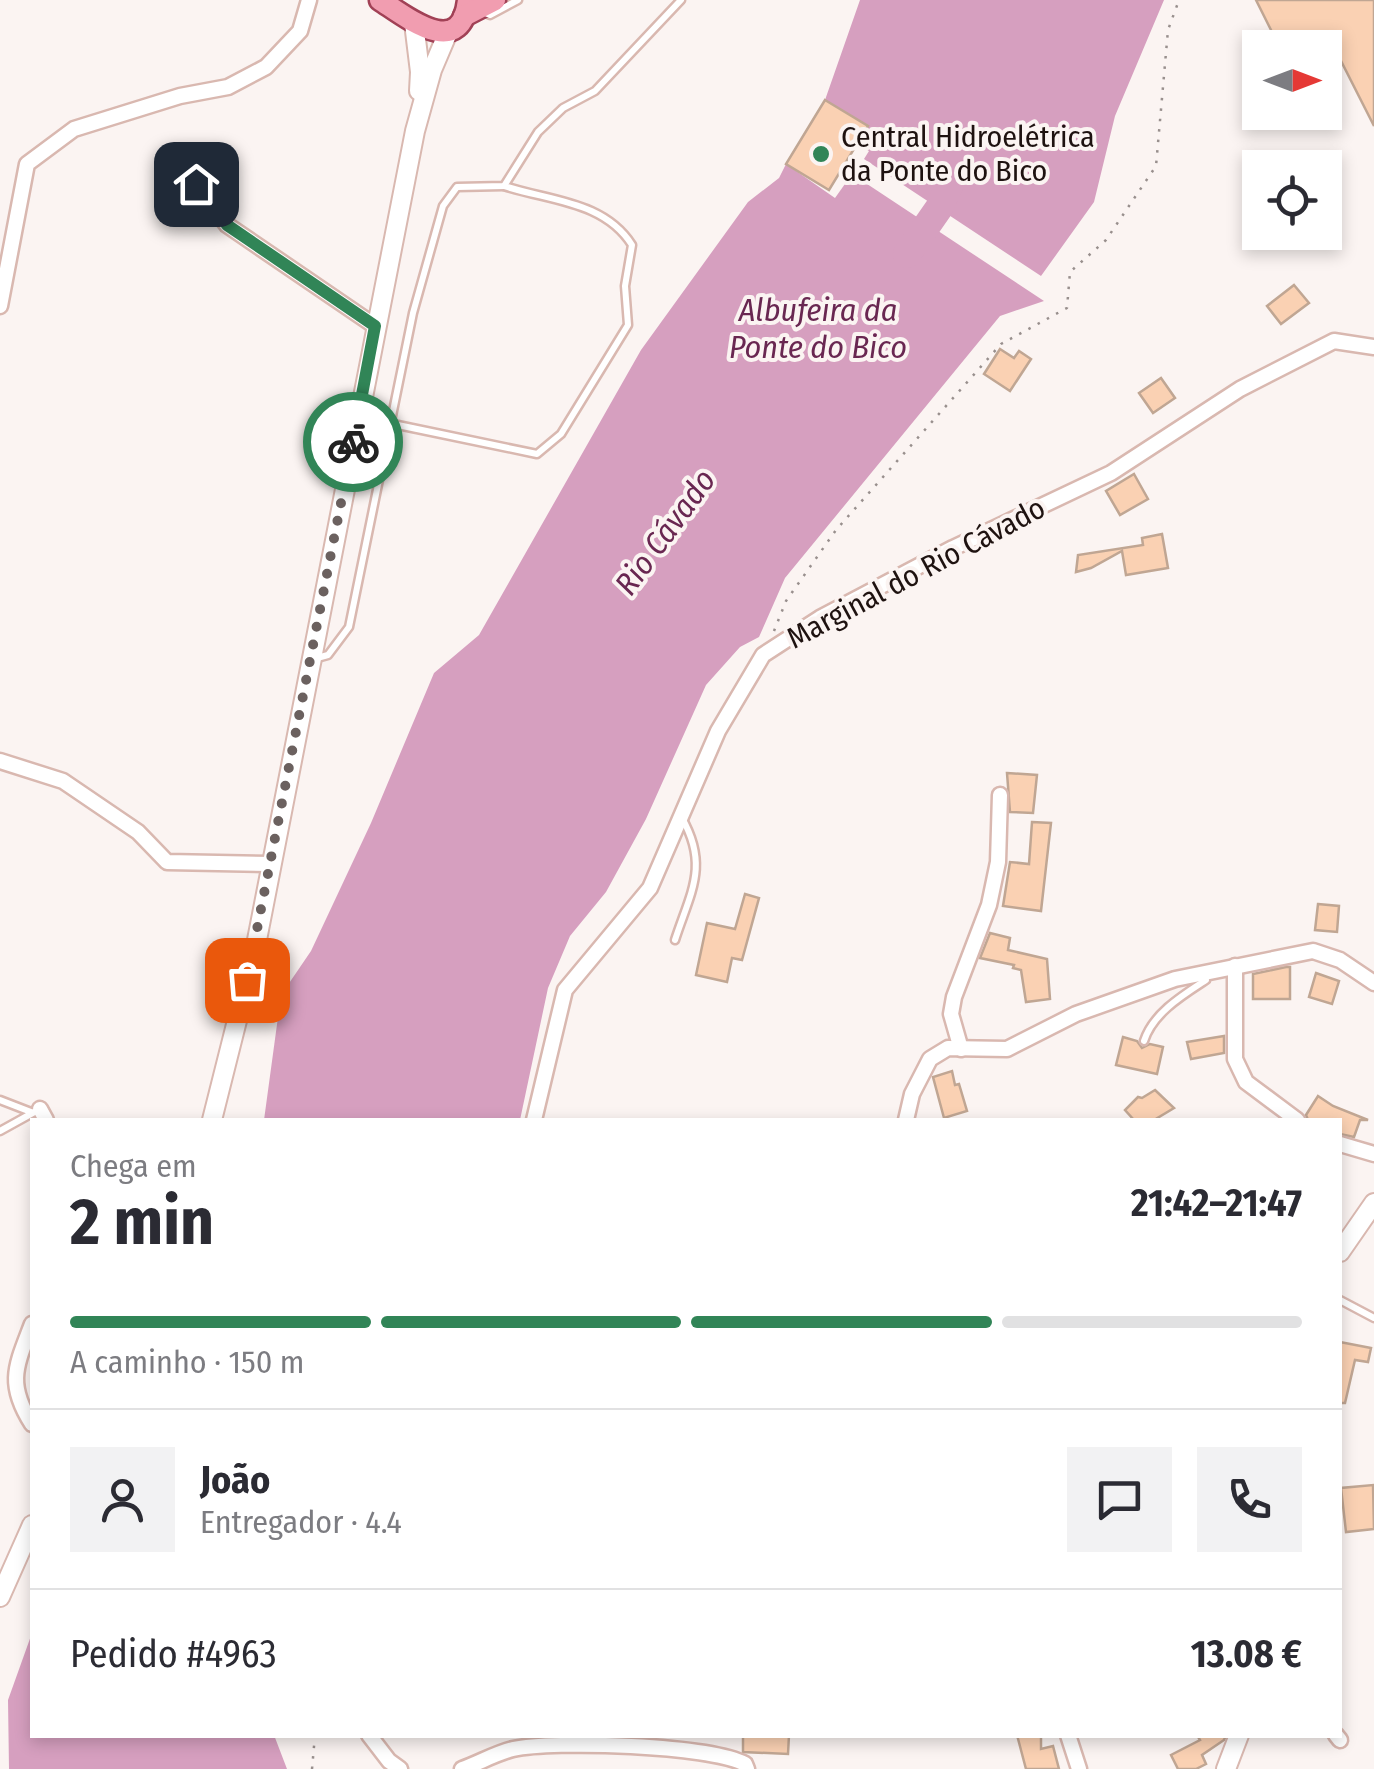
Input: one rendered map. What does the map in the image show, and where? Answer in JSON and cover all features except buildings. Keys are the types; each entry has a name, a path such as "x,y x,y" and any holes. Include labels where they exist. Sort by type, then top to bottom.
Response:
{"main road":[{"path":"380,0 410,13 430,32 471,11"}],"street":[{"path":"0,306 28,164 74,129 180,96 228,88 266,67 300,30 309,0"},
{"path":"213,1118 256,945 414,131 432,70 471,11"},
{"path":"410,13 420,72 414,131"},
{"path":"196,184 227,225 375,326"},
{"name":"Marginal do Rio Cávado","path":"534,1118 564,990 650,888 718,732 763,655 820,618 903,574 1110,472 1240,389 1334,341 1374,347"},
{"path":"0,761 63,781 138,832 167,862 272,864"},
{"path":"961,1048 950,1014 989,905 998,862 1000,794"},
{"path":"906,1118 912,1094 930,1060 948,1048 1007,1050 1076,1014 1174,979 1313,952 1340,960 1374,983"},
{"path":"1235,966 1235,1059 1246,1082 1294,1118"},
{"path":"1342,1145 1374,1154"},
{"path":"1342,1249 1374,1203"},
{"path":"30,1330 14,1380 17,1398 30,1421"},
{"path":"0,1597 30,1530"},
{"path":"371,1738 388,1761 400,1769"},
{"path":"1069,1738 1078,1769"},
{"path":"1222,1767 1238,1738"},
{"path":"462,1769 518,1748 584,1746 730,1756 747,1769"}],"lane":[{"path":"471,11 490,15 518,0"},
{"path":"504,186 538,132 564,108 595,91 681,0"},
{"path":"311,660 328,655 349,628 413,312 442,206 457,187 504,186 586,207 620,228 632,246 626,286 628,325 561,434 537,454 393,424"},
{"path":"676,940 697,870 696,842 681,817"},
{"path":"1144,1041 1158,1018 1206,980 1204,972"},
{"path":"0,1100 40,1114"},
{"path":"0,1131 30,1118"},
{"path":"1342,1301 1374,1318"}],"path":[{"path":"763,655 786,601 836,530 1001,344 1067,308 1070,272 1106,240 1156,166 1168,30 1179,0"},
{"path":"312,1769 315,1738"}],"water":[{"path":"860,0 1164,0 1115,116 1094,202 1041,276 864,159 869,151 857,144 868,126 825,100"},
{"name":"Albufeira da Ponte do Bico","path":"786,164 835,198 852,174 1044,301 1000,316 785,578 759,637 740,647 706,685 646,819 606,892 570,936 548,988 520,1118 264,1118 281,995 311,951 371,823 434,673 479,635 641,350 748,202 779,178"},
{"path":"30,1639 30,1738 275,1738 287,1769 9,1769 8,1700"}],"waterway":[{"name":"Rio Cávado","path":"907,254 939,208 954,175"}],"way so far":[{"path":"247,980 353,442"}],"place":[{"name":"Central Hidroelétrica da Ponte do Bico","path":"821,154"}],"route":[{"path":"196,184 227,225 375,326 353,442"}]}
